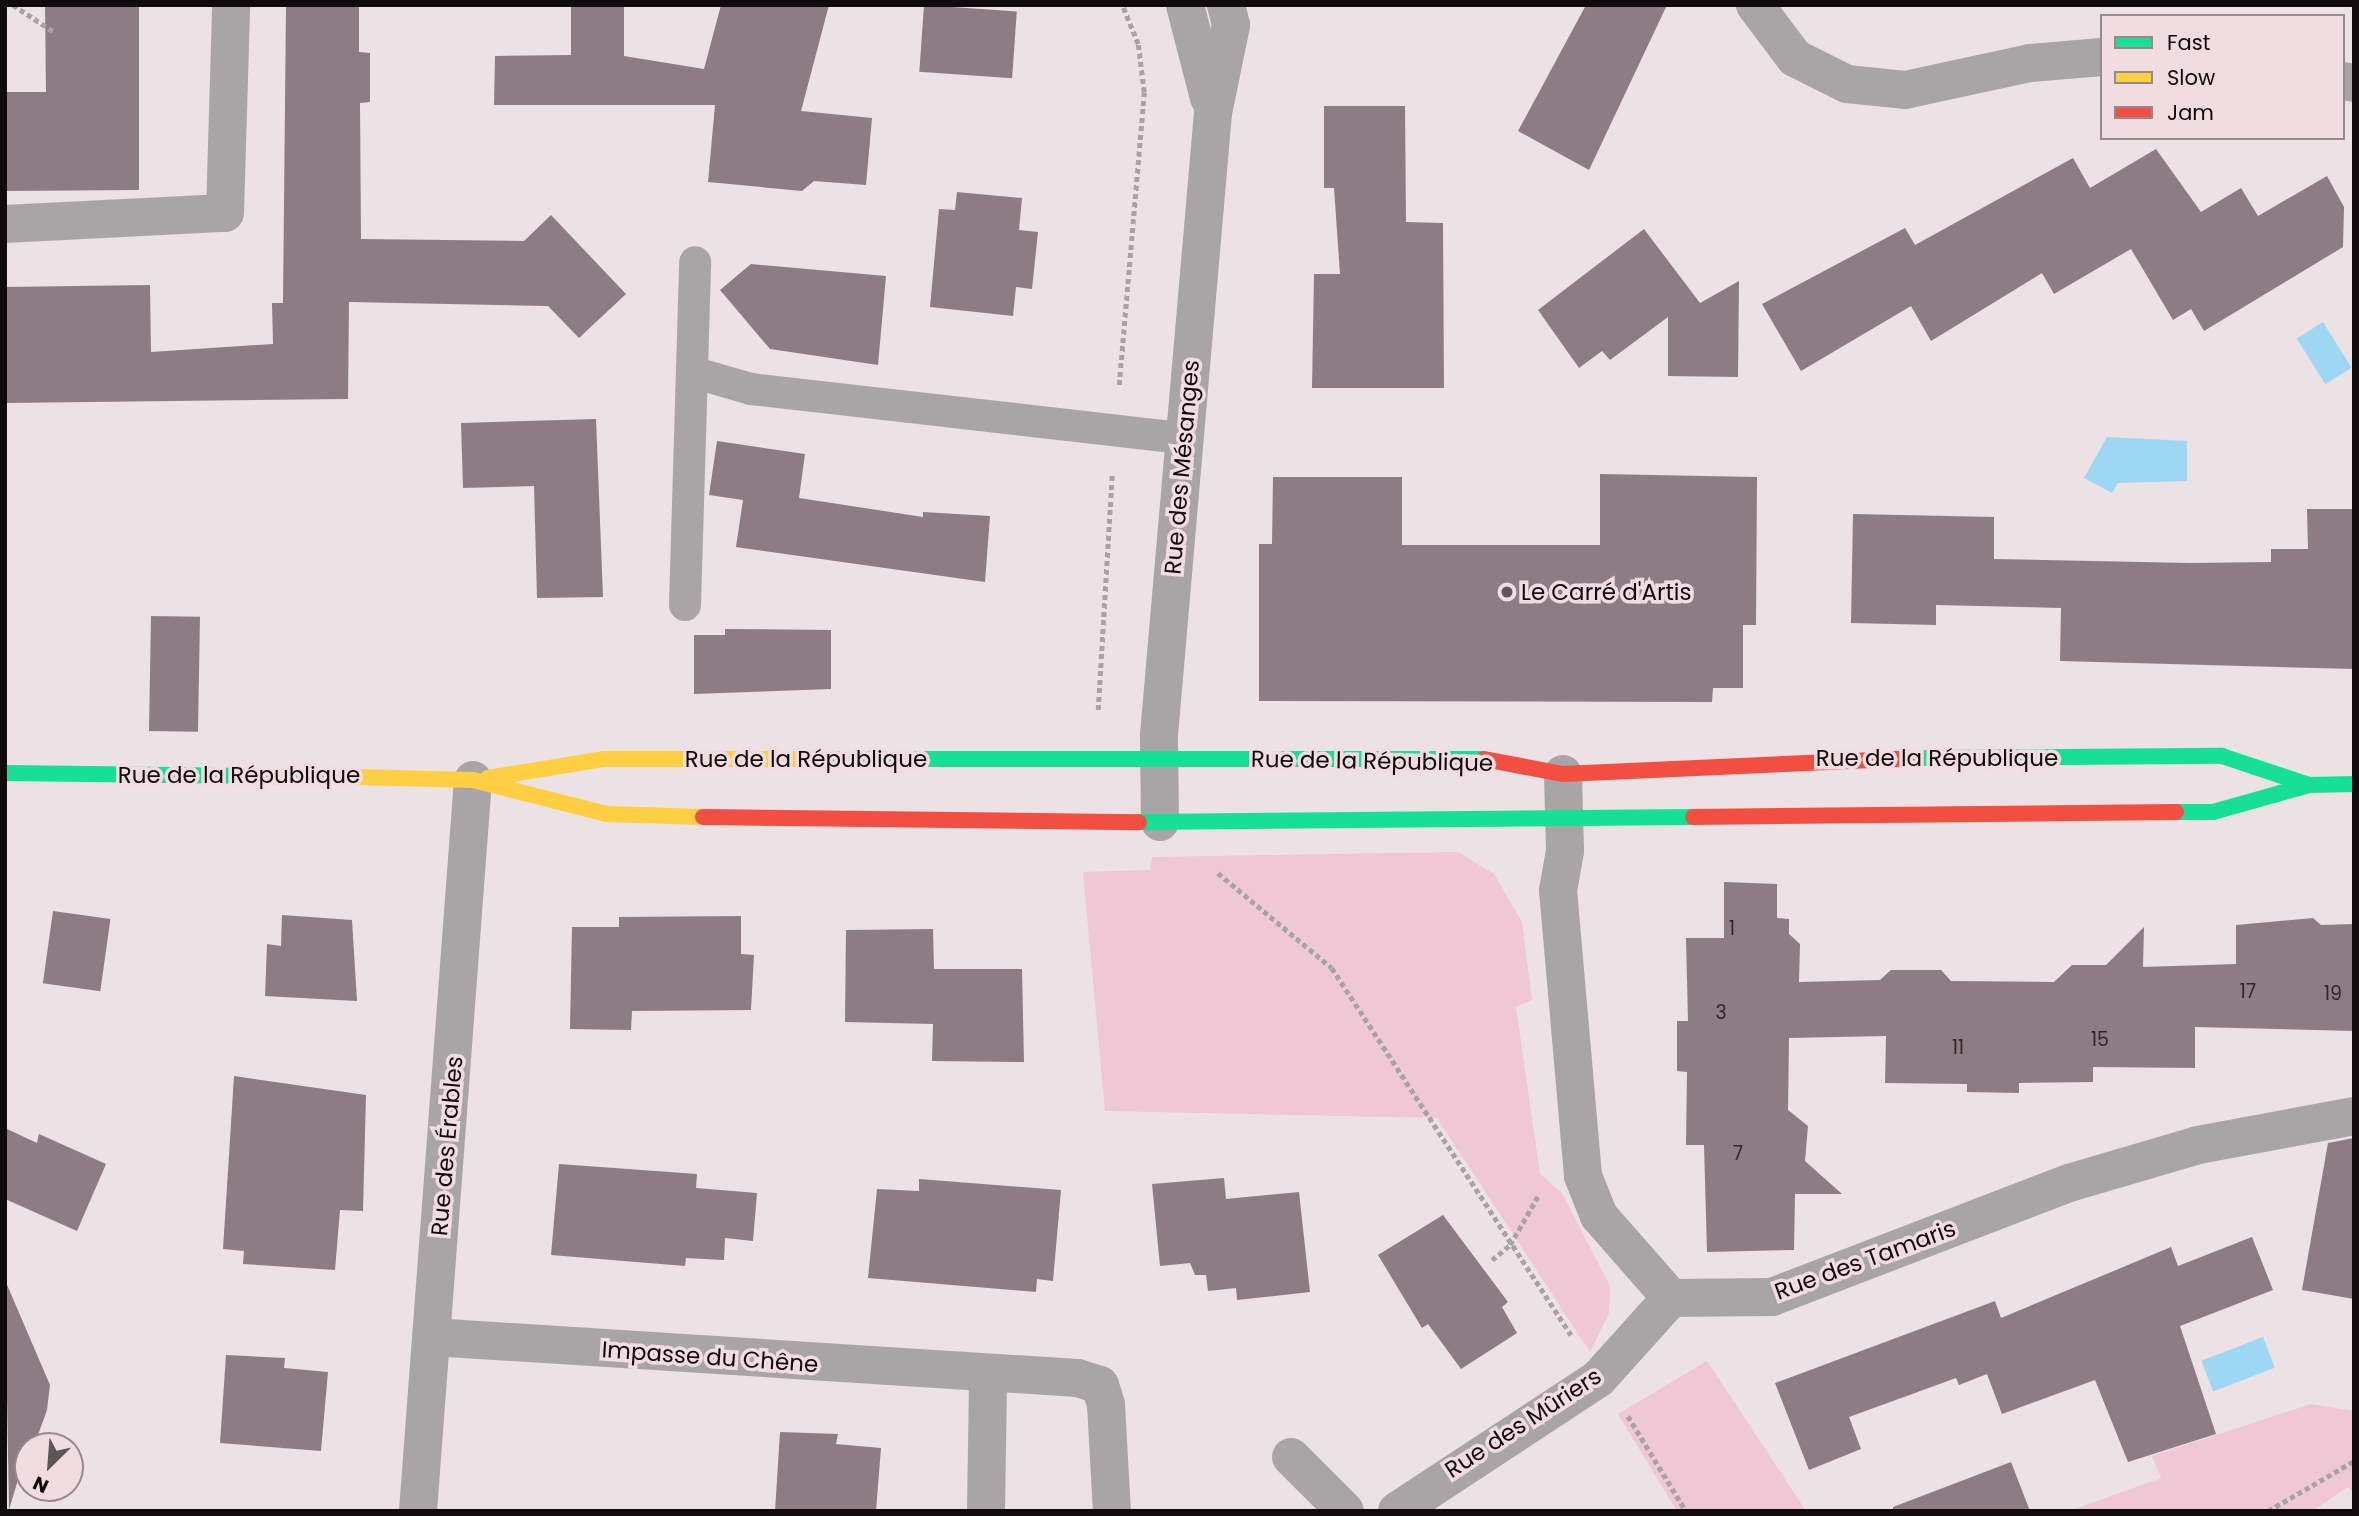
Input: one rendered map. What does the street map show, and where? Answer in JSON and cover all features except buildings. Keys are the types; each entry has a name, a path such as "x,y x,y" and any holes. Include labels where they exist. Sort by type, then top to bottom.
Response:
{"street":[{"path":"5,224 225,213 231,5"},
{"name":"Rue des Mésanges","path":"1185,5 1213,113"},
{"name":"Rue des Mésanges","path":"1160,822 1160,758 1184,438 1213,113 1231,25 1226,5"},
{"path":"1755,5 1795,58 1847,85 1905,90 2030,63 2100,57"},
{"name":"Rue de la République","path":"5,773 472,780 604,760 1160,758 1482,759 1563,774 1755,770 1800,759 2222,756 2309,785"},
{"path":"1563,774 1565,834 1559,890 1583,1175 1599,1216 1671,1298"},
{"name":"Rue de la République","path":"472,780 606,814 984,824 1160,822 1565,834 2213,812 2309,785 2354,784"},
{"name":"Rue des Érables","path":"418,1511 472,780"},
{"name":"Rue des Tamaris","path":"1671,1298 1772,1297 2069,1183 2198,1146 2354,1116"},
{"name":"Rue des Mûriers","path":"1397,1511 1598,1379 1671,1298"},
{"name":"Impasse du Chêne","path":"432,1337 988,1377 1078,1378 1100,1385 1112,1511"},
{"path":"986,1511 988,1377"},
{"path":"1291,1457 1345,1511"}],"lane":[{"path":"685,605 695,262"},
{"path":"692,372 751,389 1184,438"}],"path":[{"path":"13,5 56,33"},
{"path":"1097,722 1114,430 1144,92 1138,44 1122,5"},
{"path":"1210,865 1332,968 1510,1245 1578,1345"},
{"path":"1492,1260 1510,1245 1546,1182 1583,1175"},
{"path":"1625,1412 1686,1511"},
{"path":"2267,1511 2354,1461"}],"shaded area":[{"path":"1458,852 1494,874 1522,922 1532,1000 1516,1007 1540,1174 1562,1193 1610,1286 1609,1313 1590,1352 1437,1118 1105,1111 1083,872 1150,870 1152,857"},
{"path":"1707,1361 1806,1511 1677,1511 1618,1414"},
{"path":"2311,1404 2354,1411 2354,1494 2348,1487 2312,1511 2069,1511 2161,1478 2152,1456"}],"water":[{"path":"2323,322 2352,368 2325,384 2297,338"},
{"path":"2107,437 2187,441 2187,481 2118,483 2112,493 2084,478"},
{"path":"2263,1337 2275,1368 2213,1391 2201,1361"}],"traffic: fast":[{"path":"1912,758 2222,756 2309,785"},
{"path":"800,759 1484,759"},
{"path":"5,773 357,777"},
{"path":"2176,812 2213,812 2309,785 2354,784"},
{"path":"1139,822 1693,817"}],"traffic: slow":[{"path":"488,778 604,759 800,759"},
{"path":"357,777 473,780 606,814 703,817"}],"traffic: jam":[{"path":"1484,759 1563,774 1912,758"},
{"path":"1693,817 2176,812"},
{"path":"703,817 1139,822"}],"place":[{"name":"Le Carré d'Artis","path":"1507,592"}]}
